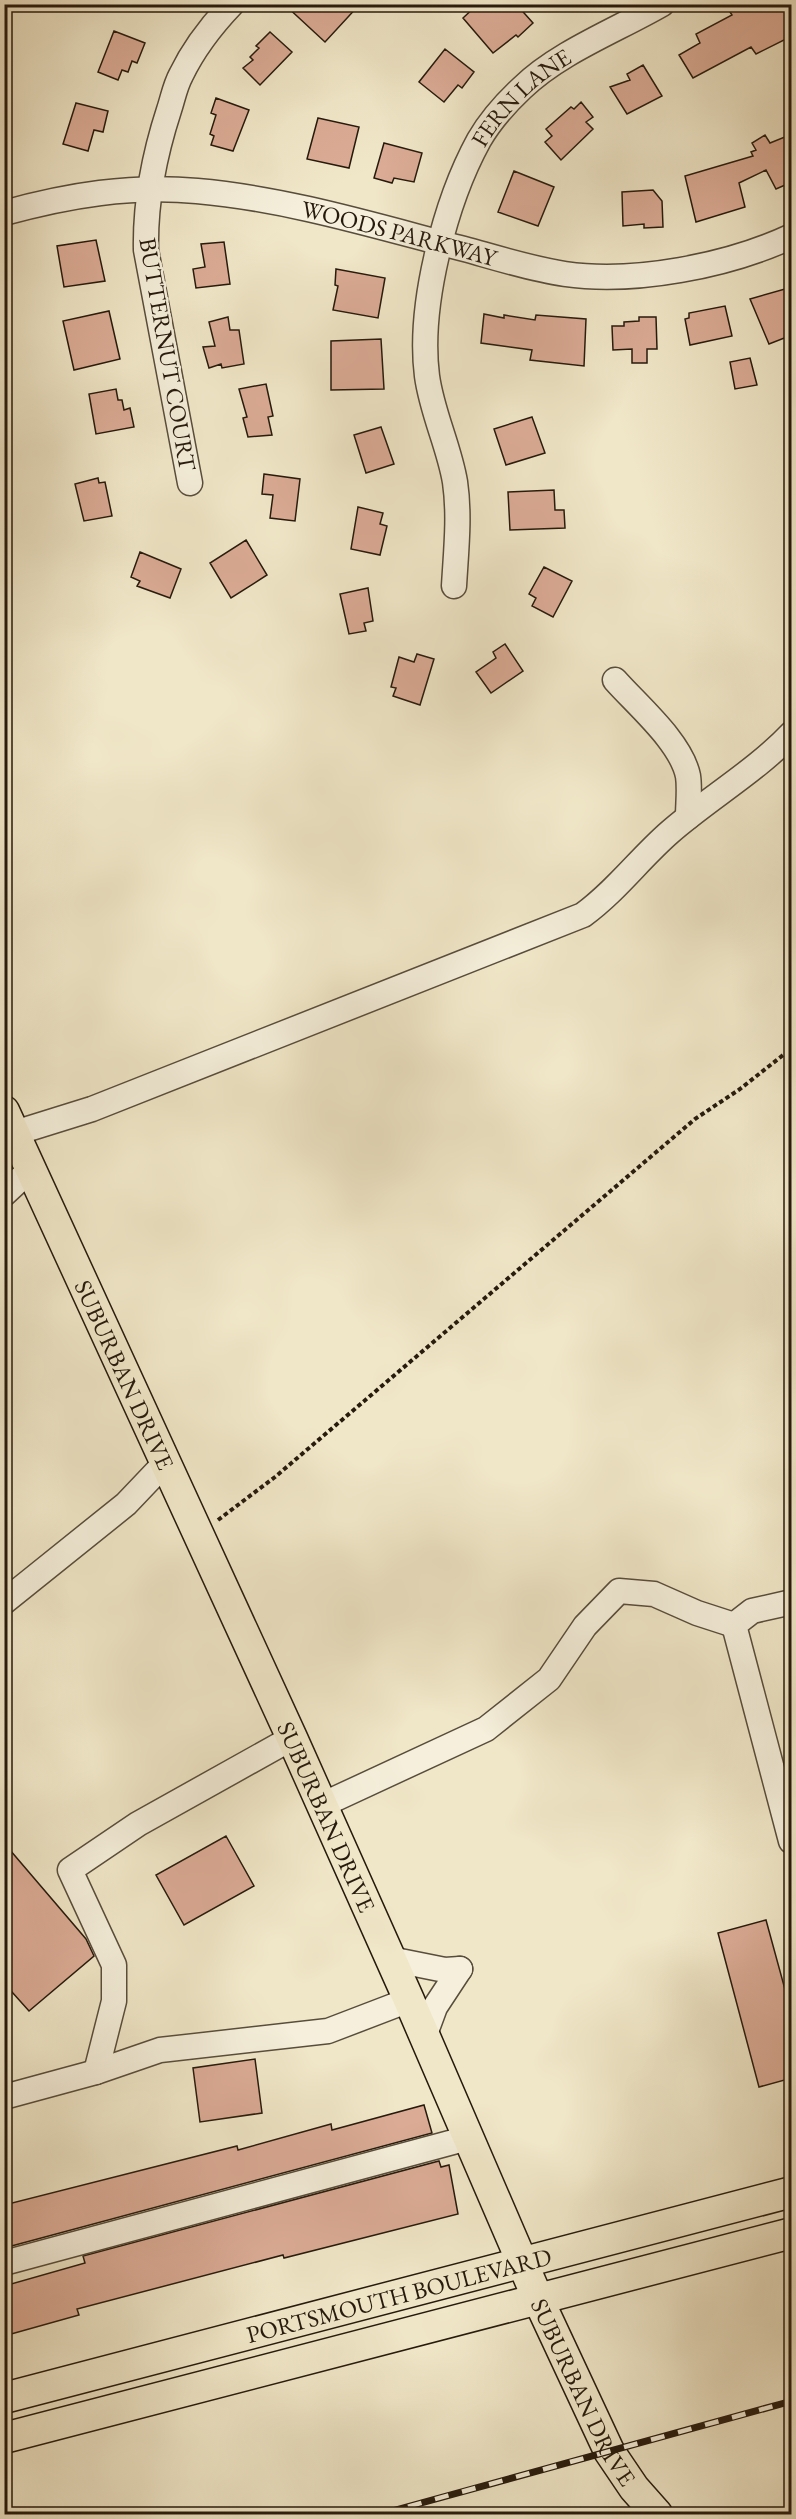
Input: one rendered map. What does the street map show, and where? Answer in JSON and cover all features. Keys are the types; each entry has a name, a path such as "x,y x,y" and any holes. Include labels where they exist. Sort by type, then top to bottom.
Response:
{"main road":[{"name":"SUBURBAN DRIVE","path":"10,1122 292,1738 409,2000 538,2299 609,2451 634,2488 657,2514"},
{"name":"PORTSMOUTH BOULEVARD","path":"4,2398 792,2192"},
{"name":"PORTSMOUTH BOULEVARD","path":"4,2438 792,2233"}],"street":[{"name":"BUTTERNUT COURT","path":"190,483 146,250 145,217 149,188 164,127 180,77 196,48 232,4"},
{"name":"FERN LANE","path":"454,586 458,517 455,482 447,447 435,413 425,357 429,307 440,243 456,194 479,140 499,112 522,87 549,65 662,4"},
{"name":"WOODS PARKWAY","path":"4,213 57,198 94,192 149,188 197,190 304,209 566,274 612,276 658,273 704,264 751,252 792,236"},
{"path":"615,681 673,744 682,760 688,776 688,817"},
{"path":"10,1122 104,1105 583,915 607,898 650,850 688,817 761,761 792,733"},
{"path":"4,1194 31,1169"},
{"path":"4,1602 126,1504 165,1463"},
{"path":"322,1805 486,1729 549,1679 585,1626 619,1591 654,1594 697,1613 734,1625"},
{"path":"734,1625 752,1611 792,1602"},
{"path":"734,1625 791,1840"},
{"path":"96,2072 114,2001 114,1965 70,1870 138,1824 292,1738"},
{"path":"390,1959 445,1970 460,1969 435,2007 424,2037"},
{"path":"4,2097 96,2072 160,2050 328,2031 409,2000"},
{"path":"4,2263 468,2138"}],"path":[{"path":"199,1535 276,1478 695,1119 740,1089 792,1048"}],"building":[{"path":"284,4 360,4 325,42"},
{"path":"478,4 516,4 533,23 518,37 516,35 493,53 463,18"},
{"path":"745,4 782,4 792,21 792,36 756,54 751,47 693,78 679,55 700,43 696,34 732,15 730,12"},
{"path":"114,31 145,43 137,63 132,61 128,72 122,70 118,80 98,72"},
{"path":"270,32 292,52 260,85 243,68 253,60 250,57 259,48 256,46"},
{"path":"445,49 474,72 462,88 458,85 444,102 419,82"},
{"path":"643,65 662,96 627,114 610,87 630,80 627,74"},
{"path":"216,98 249,110 233,151 211,145 214,136 210,134 216,115 211,113"},
{"path":"581,102 593,117 586,122 593,129 561,160 545,142 552,136 546,129 571,107 574,109"},
{"path":"76,103 108,111 103,132 94,130 88,151 63,144"},
{"path":"318,118 359,127 349,168 307,159"},
{"path":"792,134 792,182 776,189 766,170 739,183 745,207 696,222 685,176 753,156 751,152 756,150 752,143 765,135 770,143"},
{"path":"384,143 422,153 414,182 394,178 392,183 374,178"},
{"path":"514,171 554,187 538,226 498,212"},
{"path":"653,190 662,201 663,227 644,228 644,224 623,226 622,192"},
{"path":"96,240 105,281 64,287 57,246"},
{"path":"224,242 230,284 196,288 193,269 205,267 201,244"},
{"path":"336,269 385,278 378,318 333,310 338,286 335,285"},
{"path":"792,287 792,335 769,344 750,299"},
{"path":"725,306 732,336 690,345 685,319 689,318 689,313"},
{"path":"109,311 120,359 74,370 63,321"},
{"path":"484,314 535,320 536,315 586,319 584,366 530,360 532,350 481,343"},
{"path":"228,317 230,330 239,330 244,364 222,368 221,364 209,368 203,347 215,346 209,322"},
{"path":"639,317 656,317 657,349 647,349 647,363 632,363 632,349 613,350 612,326 624,326 624,322 639,321"},
{"path":"381,339 384,389 331,390 331,341"},
{"path":"750,358 757,385 735,389 730,362"},
{"path":"266,384 273,416 268,417 272,435 248,437 243,418 247,417 239,389"},
{"path":"116,389 118,400 122,400 124,410 130,408 134,427 96,434 89,394"},
{"path":"532,417 545,453 506,465 494,429"},
{"path":"381,427 394,464 366,473 354,435"},
{"path":"264,474 300,479 295,521 270,518 273,495 262,494"},
{"path":"98,478 99,483 105,482 112,516 84,521 75,484"},
{"path":"554,490 555,510 564,510 565,528 510,530 508,492"},
{"path":"358,507 383,513 380,524 387,526 380,555 351,549"},
{"path":"246,540 267,575 231,598 210,563"},
{"path":"140,552 181,569 170,598 137,586 140,581 131,577"},
{"path":"544,567 572,581 553,617 532,606 536,598 529,594"},
{"path":"368,588 373,621 364,623 366,631 349,634 340,594"},
{"path":"505,644 523,671 491,693 476,672 496,658 493,652"},
{"path":"417,654 434,659 420,705 393,696 396,688 391,687 399,657 414,662"},
{"path":"226,1836 254,1886 184,1925 156,1875"},
{"path":"4,1843 86,1939 94,1956 29,2011 12,1992 4,1998"},
{"path":"766,1920 792,2015 792,2078 759,2087 718,1933"},
{"path":"255,2059 262,2113 200,2122 193,2068"},
{"path":"424,2105 432,2133 4,2248 4,2205 237,2146 238,2150 331,2124 332,2130"},
{"path":"439,2161 441,2167 449,2165 458,2214 284,2258 283,2255 77,2309 79,2315 4,2336 4,2286 85,2263 83,2256"}],"railway":[{"path":"381,2514 792,2401"}]}
